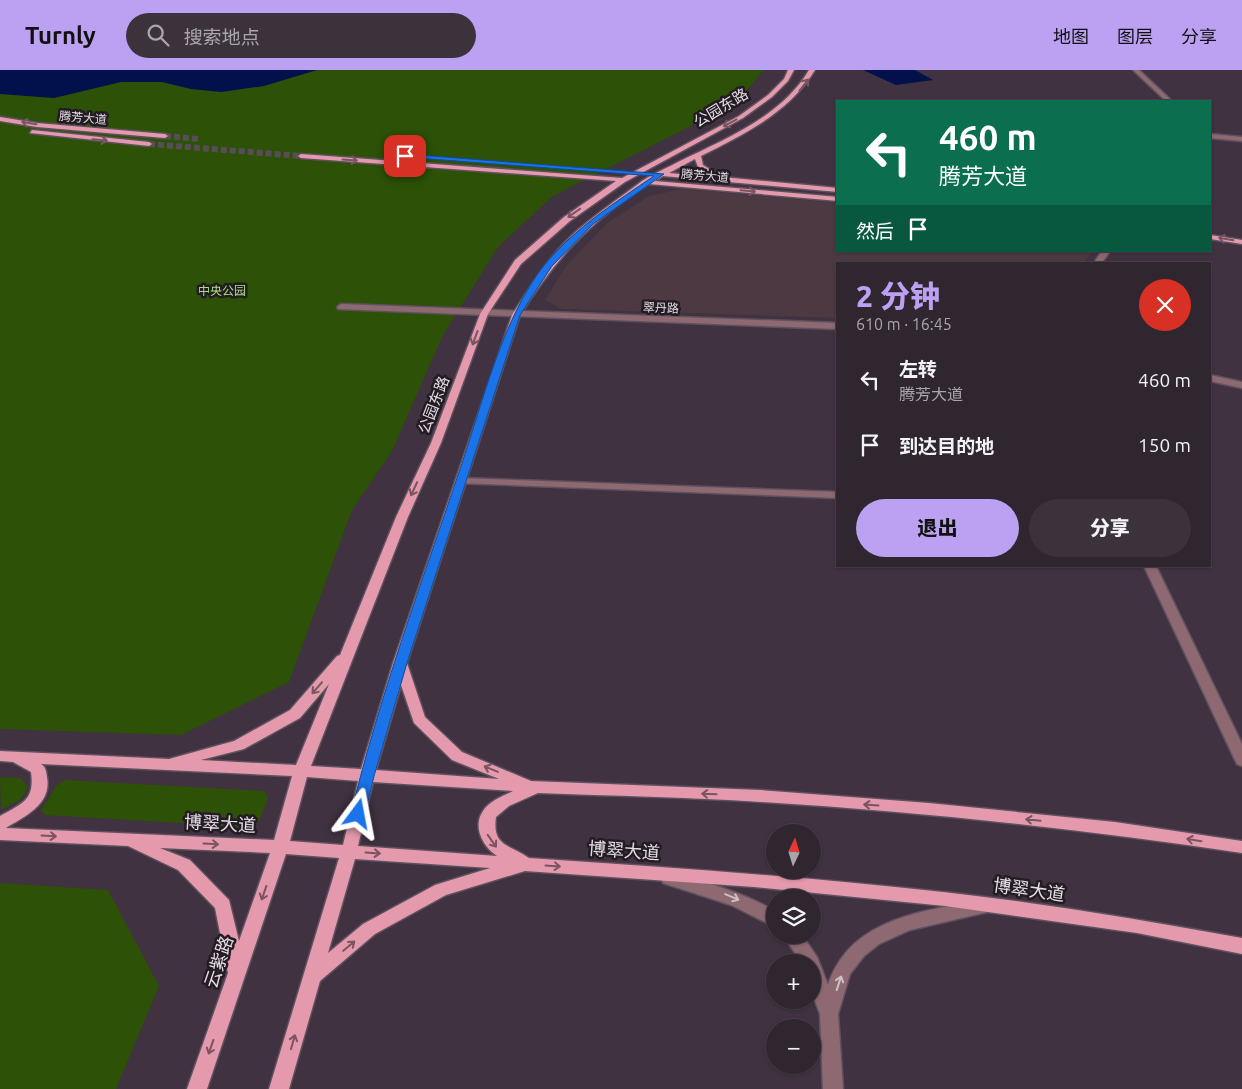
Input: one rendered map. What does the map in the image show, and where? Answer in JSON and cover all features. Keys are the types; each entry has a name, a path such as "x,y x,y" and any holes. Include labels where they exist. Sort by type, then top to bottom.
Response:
{"main road":[{"name":"公园东路","path":"280,847 301,771 402,516 436,443 484,314 518,262 594,193 620,175 637,172 741,117 770,96 786,80 791,70"},
{"name":"公园东路","path":"349,852 367,776 400,663 516,315 549,265 590,223 660,174 763,119 793,98 808,81 812,70"},
{"name":"腾芳大道","path":"0,119 37,125 164,136"},
{"name":"腾芳大道","path":"0,127 53,135 149,144"},
{"path":"309,149 557,166"},
{"path":"697,155 700,166 708,172 731,181"},
{"name":"腾芳大道","path":"301,156 563,175 620,175 647,182 836,199"},
{"name":"腾芳大道","path":"637,172 836,190"},
{"path":"563,175 585,182 594,193"},
{"path":"1211,237 1242,242"},
{"path":"1211,245 1242,250"},
{"path":"163,764 239,745 294,714 349,652"},
{"path":"400,663 419,719 457,756 536,787"},
{"path":"0,756 301,771 536,787 760,796 929,809 1115,828 1242,847"},
{"path":"0,824 31,804 41,787 38,769 17,757"},
{"path":"526,864 494,846 486,832 489,814 504,802 536,787"},
{"name":"博翠大道","path":"0,834 280,847 754,880 991,905 1216,940 1242,946"},
{"path":"125,840 184,865 223,905 237,973"},
{"name":"云紫路","path":"197,1089 280,847"},
{"path":"279,1089 349,852"},
{"path":"312,978 370,929 433,894 526,864"}],"street":[{"path":"1136,70 1168,100"},
{"path":"1211,136 1242,139"},
{"name":"翠丹路","path":"341,307 484,314 836,326"},
{"path":"1211,378 1242,386"},
{"path":"461,481 836,495"},
{"path":"1150,567 1242,760"},
{"path":"652,873 726,894 766,914"},
{"path":"829,1014 844,968 859,949 878,934 901,925 991,905"},
{"path":"1216,940 1242,952"},
{"path":"821,990 829,1014 833,1089"}],"shaded area":[{"path":"0,70 317,70 264,86 221,92 191,89 162,82 121,82 54,98 0,94"},
{"path":"863,70 915,70 933,80 896,85"},
{"path":"682,189 836,203 836,252 1091,252 1084,262 836,262 836,318 561,309 545,300 566,266 606,224 649,196"}],"green space":[{"name":"中央公园","path":"0,70 764,70 736,103 553,196 498,247 443,335 392,451 352,510 289,682 181,735 0,729"},
{"path":"0,777 21,778 28,788 20,800 1,810"},
{"path":"64,780 265,791 268,798 259,821 250,827 44,815 41,810 56,786"},
{"path":"0,883 108,890 159,986 116,1089 0,1089"}],"tunnel":[{"path":"165,136 199,139"},
{"path":"149,144 301,156"}],"route":[{"path":"358,814 367,776 400,663 516,315 549,265 590,223 660,174 405,156"}]}
